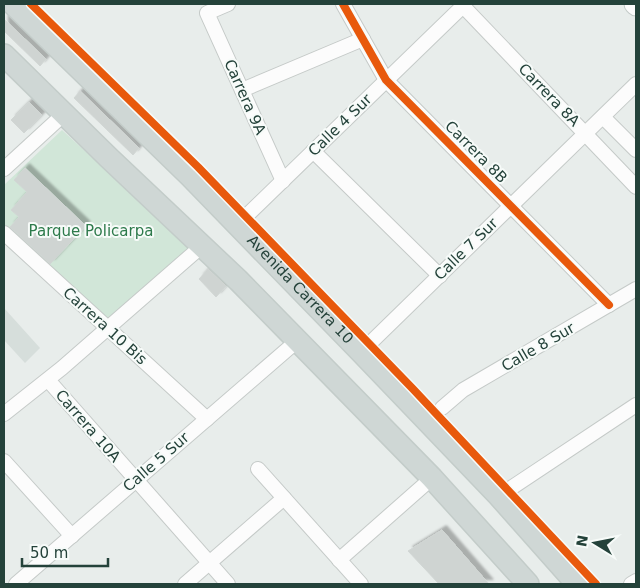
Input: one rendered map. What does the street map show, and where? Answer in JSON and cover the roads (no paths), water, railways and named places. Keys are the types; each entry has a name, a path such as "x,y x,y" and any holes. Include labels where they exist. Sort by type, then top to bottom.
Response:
{"main road":[{"name":"Avenida Carrera 10","path":"13,4 156,142 362,352 499,496 577,584"},
{"path":"4,55 203,245 432,478 528,584"}],"street":[{"name":"Carrera 9A","path":"228,4 206,13 283,181"},
{"name":"Carrera 8B","path":"343,4 386,80 608,305"},
{"name":"Calle 4 Sur","path":"237,225 463,4"},
{"name":"Carrera 8A","path":"463,4 636,187"},
{"path":"242,90 363,39"},
{"name":"Calle 7 Sur","path":"362,352 636,84"},
{"path":"4,169 64,114"},
{"path":"603,117 636,150"},
{"path":"313,152 440,276"},
{"name":"Carrera 10 Bis","path":"4,233 207,419"},
{"path":"4,414 48,380 203,245"},
{"name":"Calle 8 Sur","path":"442,408 463,390 636,289"},
{"name":"Calle 5 Sur","path":"16,584 297,341"},
{"name":"Carrera 10A","path":"48,380 228,584"},
{"path":"499,496 636,405"},
{"path":"4,461 72,536"},
{"path":"258,469 361,584"},
{"path":"339,560 432,478"},
{"path":"185,584 284,498"},
{"path":"631,584 636,581"}],"park label":[{"name":"Parque Policarpa","path":"91,231"}]}
